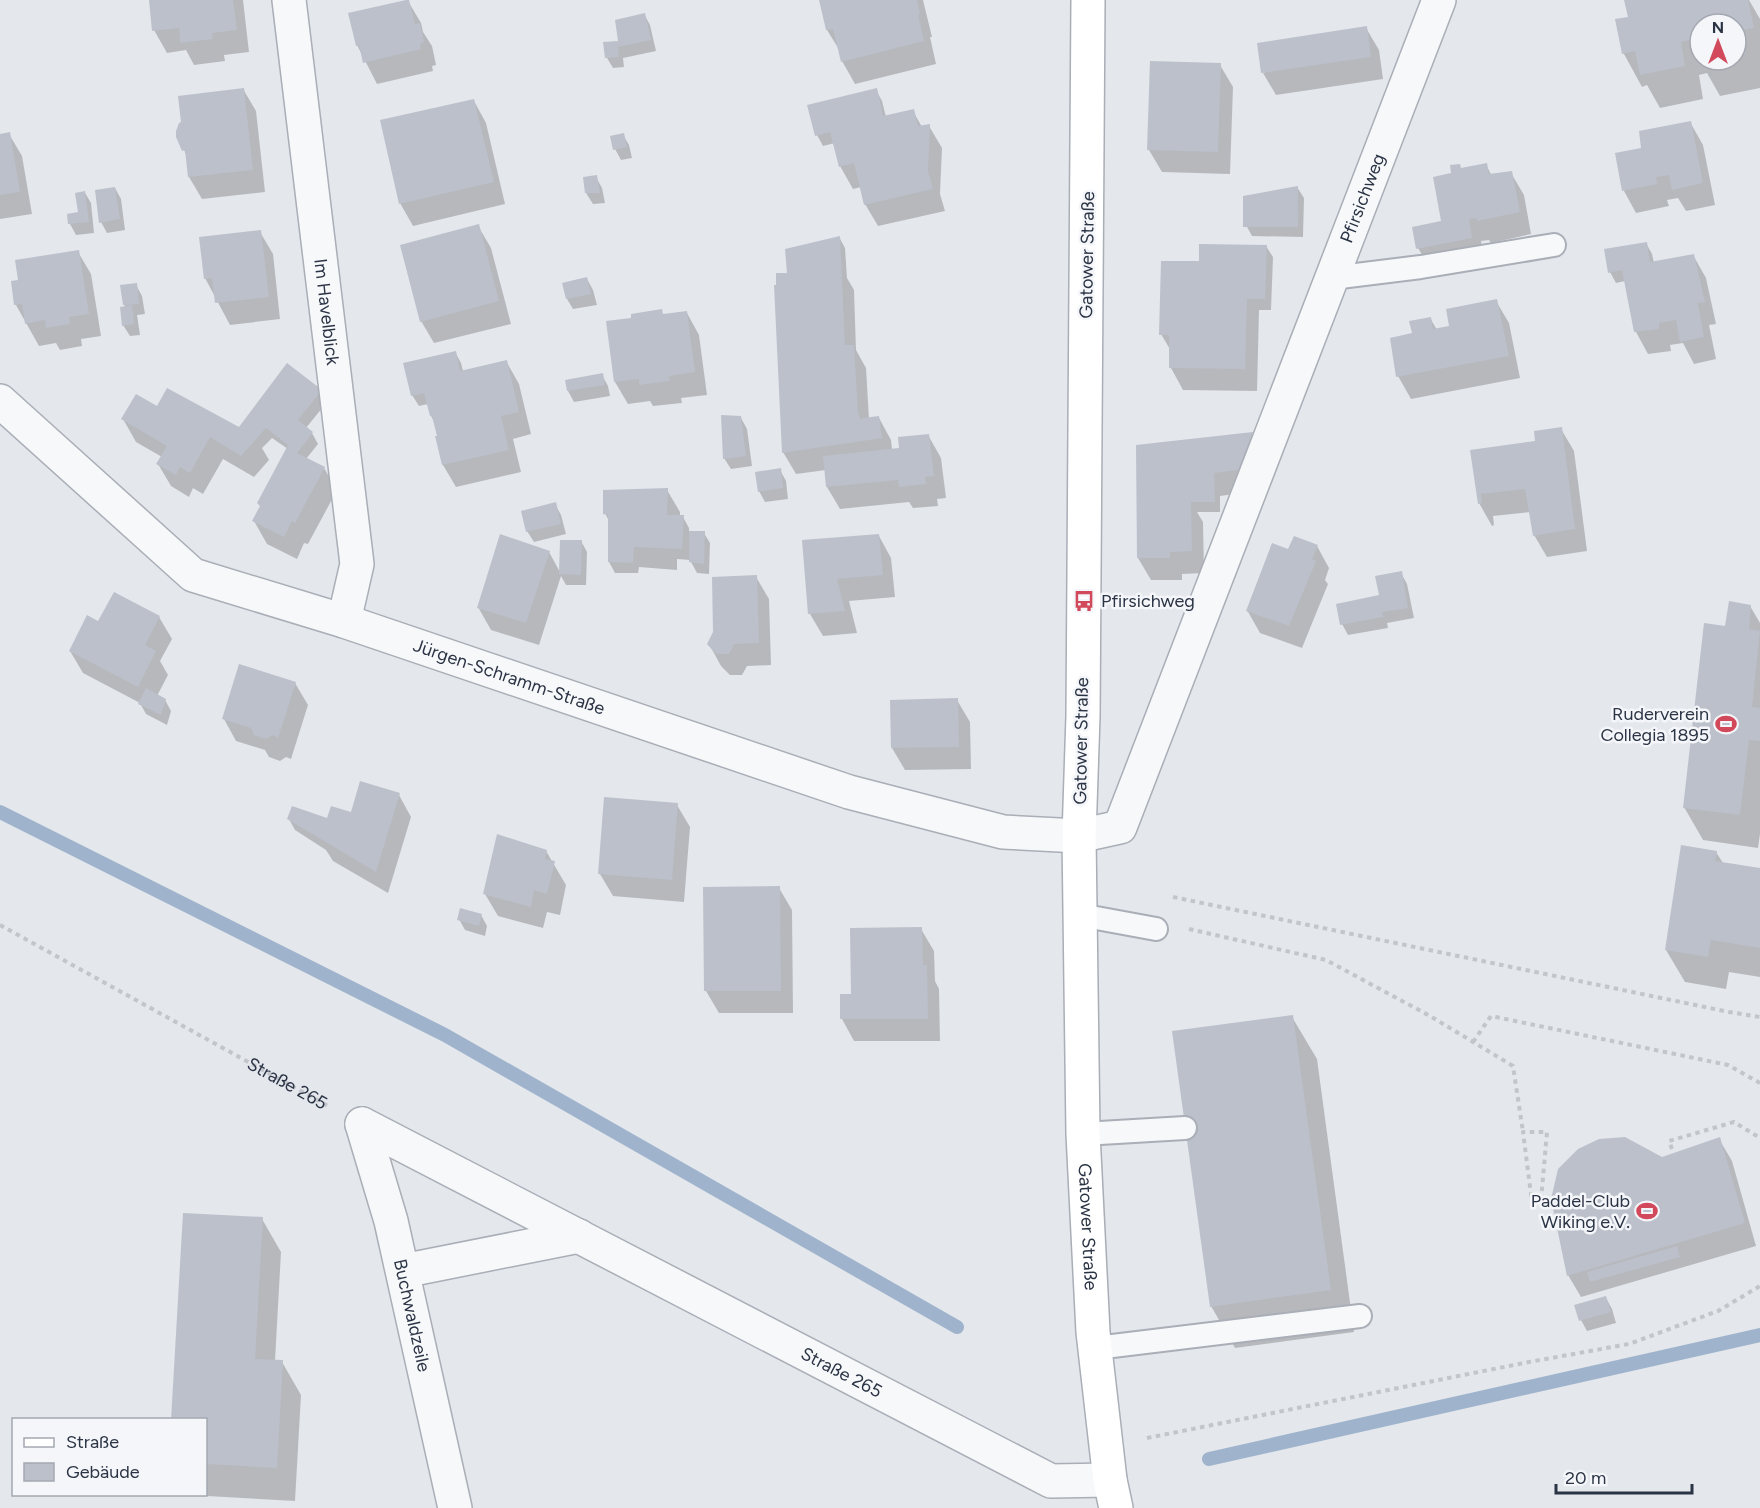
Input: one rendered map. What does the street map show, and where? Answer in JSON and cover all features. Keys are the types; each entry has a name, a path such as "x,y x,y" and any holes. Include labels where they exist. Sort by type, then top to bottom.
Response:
{"main road":[{"name":"Gatower Straße","path":"1088,0 1083,716 1079,836 1083,1134 1093,1332 1113,1494"}],"street":[{"name":"Im Havelblick","path":"289,0 357,564 344,621"},
{"name":"Pfirsichweg","path":"1079,836 1120,827 1439,0"},
{"name":"Jürgen-Schramm-Straße","path":"0,402 193,575 344,621 849,792 1003,832 1079,836"},
{"name":"Straße 265","path":"362,1125 1051,1481 1113,1494"},
{"name":"Buchwaldzeile","path":"362,1125 391,1221 455,1508"},
{"path":"403,1271 579,1236"}],"lane":[{"path":"1332,278 1421,267 1554,245"},
{"path":"1080,915 1156,929"},
{"path":"1083,1134 1185,1128"},
{"path":"1096,1348 1360,1316"}],"path":[{"path":"1163,895 1760,1017"},
{"name":"Straße 265","path":"0,925 362,1125"},
{"path":"1180,927 1326,960 1430,1016 1513,1066 1532,1202 1551,1199"},
{"path":"1473,1042 1491,1016 1728,1065 1760,1083"},
{"path":"1672,1149 1669,1141 1734,1122 1760,1138"},
{"path":"1523,1132 1547,1132 1541,1200"},
{"path":"1138,1440 1629,1344 1718,1311 1760,1286"}],"building":[{"path":"149,0 233,0 237,30 212,33 213,39 180,43 179,28 152,31"},
{"path":"409,0 415,24 420,23 424,42 420,44 421,49 363,63 359,45 356,46 348,13"},
{"path":"819,0 917,0 924,41 841,62 833,29 826,30"},
{"path":"1624,0 1748,0 1754,28 1748,29 1748,12 1688,12 1688,40 1681,42 1685,66 1640,75 1635,51 1622,54 1615,19 1628,17"},
{"path":"645,13 651,40 618,47 619,57 605,58 603,42 618,41 615,20"},
{"path":"1367,26 1371,57 1261,73 1257,43"},
{"path":"1150,61 1221,63 1218,152 1147,150"},
{"path":"244,88 253,170 188,177 185,150 182,151 176,137 176,131 181,122 178,96"},
{"path":"877,88 883,116 914,109 918,126 930,124 928,171 933,189 864,205 854,163 839,167 830,132 815,136 807,105"},
{"path":"474,99 494,182 399,204 380,120"},
{"path":"1691,121 1703,183 1672,190 1669,175 1656,177 1657,184 1622,191 1615,153 1641,148 1639,131"},
{"path":"10,132 20,192 0,195 0,134"},
{"path":"624,133 627,147 613,150 610,136"},
{"path":"1487,163 1489,174 1512,171 1520,212 1477,221 1477,218 1469,219 1472,238 1416,249 1412,227 1441,221 1433,177 1451,173 1450,165 1460,164 1461,168"},
{"path":"597,175 600,193 585,193 583,177"},
{"path":"1298,186 1298,227 1243,227 1243,196"},
{"path":"115,187 120,219 99,223 95,190"},
{"path":"85,191 89,222 68,224 67,214 78,212 75,193"},
{"path":"479,224 499,301 420,322 400,245"},
{"path":"261,230 269,297 215,303 212,278 204,279 199,237"},
{"path":"840,236 845,345 854,345 858,413 861,420 879,416 882,438 782,453 774,285 776,285 776,273 787,273 785,249"},
{"path":"1647,242 1650,262 1694,254 1705,302 1698,303 1704,337 1680,342 1676,320 1659,323 1659,329 1634,332 1622,270 1608,273 1604,249"},
{"path":"1199,244 1267,245 1265,299 1247,299 1245,369 1169,368 1169,335 1159,335 1161,261 1199,261"},
{"path":"79,250 89,314 69,317 70,324 46,328 45,320 25,324 22,304 14,305 11,281 18,280 15,260"},
{"path":"587,277 591,294 566,299 562,283"},
{"path":"137,283 139,304 123,305 120,285"},
{"path":"1497,299 1509,356 1396,377 1390,338 1412,333 1409,321 1431,317 1433,329 1449,326 1446,309"},
{"path":"132,305 134,324 122,326 120,307"},
{"path":"662,309 663,314 687,311 695,372 669,376 670,381 639,385 639,379 614,382 606,321 631,318 631,314"},
{"path":"456,351 460,371 507,360 519,412 501,416 509,450 442,465 432,416 430,416 424,393 411,396 403,363"},
{"path":"287,363 322,390 298,420 313,432 297,453 325,467 295,523 292,521 284,537 252,521 260,506 257,503 288,445 266,428 241,456 210,437 190,473 180,467 176,475 156,464 167,446 121,419 136,394 157,406 167,388 239,427"},
{"path":"603,373 605,385 567,391 565,380"},
{"path":"721,415 741,416 746,456 723,459"},
{"path":"1562,427 1575,529 1533,536 1525,489 1481,494 1482,503 1478,504 1470,450 1535,441 1534,431"},
{"path":"1253,432 1238,470 1214,473 1215,502 1191,502 1192,551 1170,552 1170,558 1137,558 1136,445"},
{"path":"929,434 934,476 925,477 926,484 899,487 898,480 826,487 823,456 899,448 898,437"},
{"path":"781,468 783,488 758,492 755,472"},
{"path":"668,488 667,515 684,515 682,549 634,547 633,563 608,562 608,515 603,514 603,490"},
{"path":"556,502 561,524 526,532 521,511"},
{"path":"689,531 705,531 704,564 689,562"},
{"path":"500,534 550,551 526,623 477,608"},
{"path":"879,534 883,575 837,579 845,611 808,614 802,540"},
{"path":"1294,536 1318,545 1312,559 1316,561 1289,626 1246,611 1272,543 1288,549"},
{"path":"560,540 582,540 581,575 559,574"},
{"path":"1402,571 1408,608 1382,612 1383,617 1340,625 1336,604 1379,595 1375,576"},
{"path":"757,575 759,643 734,644 729,654 716,654 707,644 713,632 712,577"},
{"path":"114,592 160,616 145,645 156,651 138,687 69,651 87,615 98,621"},
{"name":"Ruderverein Collegia 1895","path":"1729,601 1751,605 1749,629 1760,631 1752,707 1760,708 1760,741 1749,740 1740,815 1683,808 1704,623 1725,626"},
{"path":"239,664 296,682 278,738 273,735 266,739 254,735 251,728 222,719"},
{"path":"146,688 166,699 161,715 138,704"},
{"path":"958,698 959,747 891,748 890,700"},
{"path":"360,781 400,793 376,872 287,819 292,806 327,818 331,806 351,812"},
{"path":"604,797 678,803 672,880 598,874"},
{"path":"497,834 547,850 545,859 555,861 547,894 534,890 531,907 483,894"},
{"path":"1681,845 1717,851 1715,861 1760,868 1760,948 1711,940 1708,957 1665,950"},
{"path":"780,886 781,991 704,991 703,887"},
{"path":"460,908 482,914 479,926 457,920"},
{"path":"922,927 923,965 927,965 928,1019 840,1019 840,994 851,994 850,928"},
{"path":"1293,1015 1331,1290 1210,1307 1172,1031"},
{"name":"Paddel-Club Wiking e.V.","path":"1625,1137 1662,1157 1720,1137 1745,1223 1567,1276 1551,1199 1558,1169 1578,1149 1599,1139"},
{"path":"183,1213 263,1217 255,1359 283,1360 277,1468 207,1464 207,1418 171,1418"},
{"path":"1677,1246 1680,1257 1590,1282 1587,1272"},
{"path":"1606,1296 1611,1312 1579,1321 1574,1305"}],"waterway":[{"path":"0,812 445,1035 957,1327"},
{"path":"1209,1459 1760,1335"}],"place":[{"name":"Pfirsichweg","path":"1084,601"},
{"name":"Ruderverein Collegia 1895","path":"1726,724"},
{"name":"Paddel-Club Wiking e.V.","path":"1647,1211"}]}
